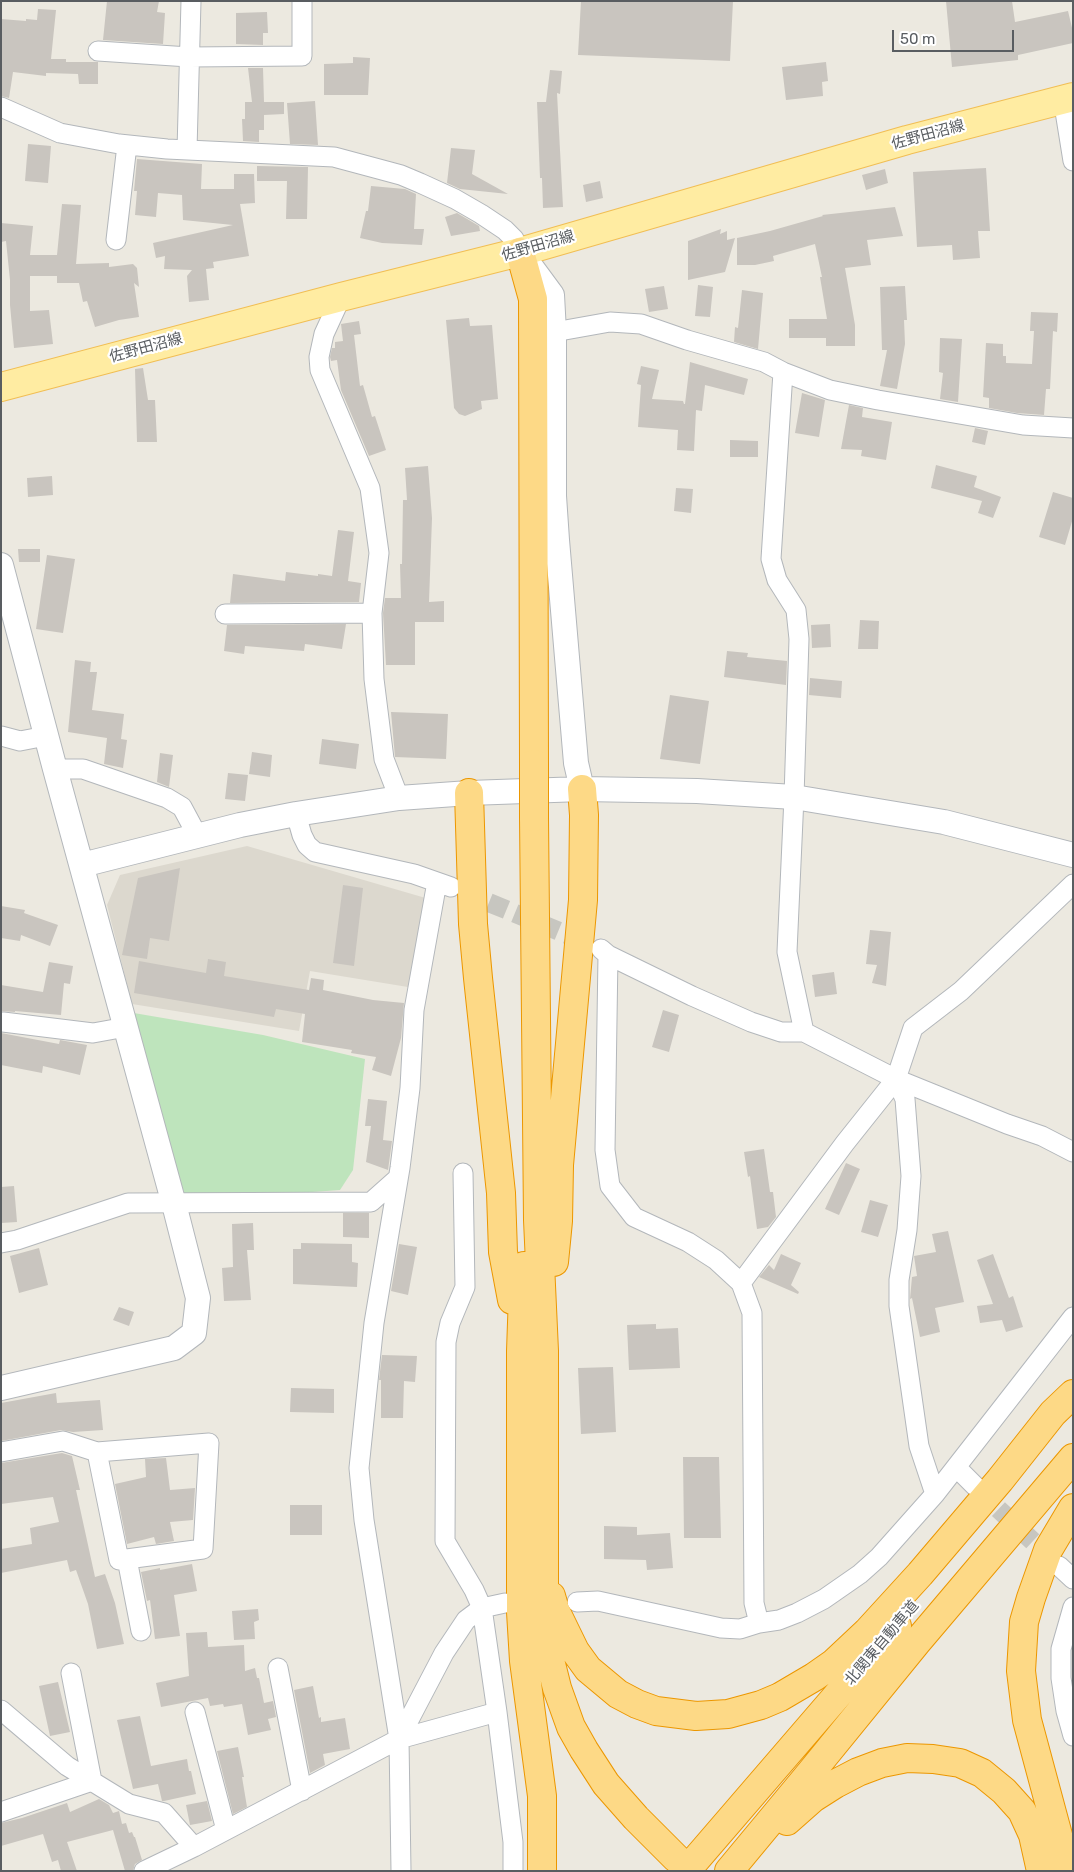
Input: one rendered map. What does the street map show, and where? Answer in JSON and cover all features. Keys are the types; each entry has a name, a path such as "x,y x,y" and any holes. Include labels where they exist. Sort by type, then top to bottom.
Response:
{"highway":[{"path":"520,252 515,305 516,570 527,817 524,1253 533,1351 533,1432 543,1561 544,1619 549,1656 557,1688 571,1727 606,1784 675,1866"},
{"path":"533,1351 558,1221 559,1165 582,900 584,815 582,790"},
{"path":"469,793 473,924 501,1193 503,1252 533,1351"},
{"path":"543,1561 548,1589 555,1610 575,1651 588,1669 618,1694 656,1711 680,1715 712,1716 728,1714 761,1705 780,1697 814,1677 834,1663 867,1632 920,1574 1000,1480 1053,1413 1073,1394"},
{"name":"北関東自動車道","path":"675,1866 933,1584 1073,1411"},
{"path":"533,1432 513,1608 524,1660 542,1796 542,1871"},
{"name":"北関東自動車道","path":"729,1871 917,1642 1073,1458"},
{"path":"1061,1871 1059,1839 1027,1720 1021,1671 1024,1622 1031,1598 1048,1550 1073,1508"},
{"path":"513,1608 546,1707 565,1748 595,1794 675,1866"},
{"path":"742,1871 773,1832 813,1798 858,1772 882,1763 907,1758 960,1763 982,1773 1004,1791 1022,1811 1034,1835 1041,1871"}],"main road":[{"name":"佐野田沼線","path":"1,387 341,296 520,252 907,140 1068,98"}],"street":[{"path":"187,150 191,1"},
{"path":"98,51 189,58 302,56 302,1"},
{"path":"1068,98 1073,161"},
{"path":"1,107 60,133 126,144 187,150 334,157 401,175 455,199 505,230 514,239 520,252 552,295 554,332 554,496 576,763 582,790"},
{"path":"116,240 126,144"},
{"path":"341,296 324,334 319,357 320,370 370,488 379,554 372,613 374,679 384,759 399,798"},
{"path":"554,332 610,322 641,324 687,340 764,362 783,372 830,390 1023,425 1073,428"},
{"path":"783,372 771,559 777,580 796,610 799,639 787,952 804,1032"},
{"path":"1,565 198,1298 194,1333 174,1348 1,1388"},
{"path":"225,614 372,613"},
{"path":"1,736 20,741 46,736"},
{"path":"55,769 83,769 167,798 182,807 197,835"},
{"path":"82,865 197,835 296,814 399,798 469,793 582,790 697,791 794,797 944,822 1073,855"},
{"path":"296,814 302,835 307,845 315,852 414,874 444,884 414,1010 410,1088 398,1178 374,1322 359,1468 364,1520 398,1739 401,1871"},
{"path":"741,1283 845,1143 896,1079 913,1028 961,991 1073,884"},
{"path":"759,1623 754,1603 752,1313 741,1283 716,1260 688,1242 634,1217 610,1186 606,1150 603,951 692,996 752,1022 781,1032 804,1032 896,1079 1007,1124 1042,1136 1073,1152"},
{"path":"3,1022 93,1033 126,1027"},
{"path":"896,1079 905,1099 911,1176 907,1230 899,1280 899,1306 919,1446 935,1494"},
{"path":"463,1173 465,1287 450,1323 446,1342 444,1541 474,1590 482,1608 513,1842 513,1871"},
{"path":"1,1243 17,1240 128,1203 371,1202 398,1178"},
{"path":"577,1602 598,1601 721,1628 740,1629 759,1623 779,1620 824,1599 860,1574 879,1557 935,1494 1073,1317"},
{"path":"1,1452 63,1441 97,1452 209,1443 203,1549 118,1560 97,1452"},
{"path":"956,1468 975,1486"},
{"path":"127,1559 142,1631"},
{"path":"1073,1607 1061,1649 1061,1678 1066,1711 1073,1736"},
{"path":"398,1739 444,1653 466,1620 482,1608 513,1608"},
{"path":"278,1668 302,1790"},
{"path":"71,1673 92,1781"},
{"path":"1,1710 67,1766 129,1804 164,1813 194,1847"},
{"path":"195,1712 226,1830"},
{"path":"144,1871 194,1847 398,1739 497,1712"},
{"path":"1,1812 92,1781"}],"shaded area":[{"path":"247,846 429,899 414,988 310,971 299,1031 132,1004 107,905 120,875"}],"green space":[{"path":"122,1011 263,1035 365,1059 353,1170 340,1190 187,1201"}],"building":[{"path":"107,1 159,1 157,12 165,13 163,44 103,40"},
{"path":"581,1 733,1 730,61 578,55"},
{"path":"946,1 1012,1 1015,22 1068,11 1073,32 1073,43 1018,55 1018,60 952,67"},
{"path":"38,9 56,10 51,59 66,59 66,62 98,62 98,84 79,84 78,74 46,73 46,76 13,72 9,98 1,96 1,19 37,20"},
{"path":"267,12 268,33 263,33 263,45 236,44 236,13"},
{"path":"353,57 370,58 368,95 324,95 324,64 353,63"},
{"path":"826,62 828,81 822,82 823,96 786,100 782,67"},
{"path":"248,68 263,68 264,102 284,102 284,114 264,115 264,130 259,130 259,142 243,141 242,119 245,119 245,102 252,102"},
{"path":"550,70 562,71 560,94 557,93 563,207 543,208 537,102 546,102"},
{"path":"315,101 318,145 290,144 287,103"},
{"path":"28,144 51,146 48,183 25,181"},
{"path":"451,148 475,150 472,174 508,194 460,189 447,183"},
{"path":"137,159 202,164 201,189 234,189 234,174 254,174 255,203 240,204 249,256 213,262 214,268 206,269 209,300 189,302 187,276 192,270 164,269 165,256 156,258 153,243 233,225 183,220 182,195 158,193 156,217 135,215 137,191 134,191"},
{"path":"257,166 308,167 307,219 286,219 287,181 257,181"},
{"path":"986,168 990,231 978,231 980,258 953,260 952,245 917,247 913,172"},
{"path":"885,169 888,183 866,190 862,175"},
{"path":"600,181 603,198 586,202 583,185"},
{"path":"371,186 405,189 416,194 414,229 424,229 422,245 382,243 360,238 366,211 368,211"},
{"path":"62,204 81,205 76,264 109,263 109,267 133,264 137,268 139,287 134,283 139,317 119,320 95,327 87,301 83,302 79,283 57,283 57,276 30,276 30,311 49,310 53,344 14,348 6,241 1,242 1,223 33,226 30,255 57,255"},
{"path":"895,207 903,236 867,240 871,265 845,268 855,325 855,346 826,346 826,338 789,338 789,319 827,319 820,277 822,277 815,244 773,256 774,261 755,265 737,265 737,238 770,231 822,215"},
{"path":"457,213 479,226 480,231 451,236 445,217"},
{"path":"721,229 720,234 727,231 727,240 735,238 725,272 688,280 688,241"},
{"path":"698,285 713,287 710,317 695,316"},
{"path":"664,286 668,309 649,312 645,289"},
{"path":"905,286 907,320 904,320 905,344 897,389 880,386 887,350 882,350 880,287"},
{"path":"742,290 763,293 758,349 734,342 735,327 738,328"},
{"path":"1031,312 1058,313 1057,332 1053,331 1050,389 1046,389 1044,415 989,408 989,398 983,397 986,343 1003,344 1003,356 1006,356 1006,363 1032,364 1034,331 1030,331"},
{"path":"469,318 470,326 492,325 498,399 481,401 482,409 465,416 459,414 454,408 446,320"},
{"path":"359,321 361,334 354,335 360,386 363,385 372,417 375,416 386,450 369,456 341,390 337,360 331,361 330,357 332,348 335,348 335,342 343,341 341,324"},
{"path":"940,338 962,339 958,402 940,399 943,373 939,372"},
{"path":"690,362 748,379 744,395 705,385 702,411 696,410 694,451 677,450 678,430 638,427 641,385 637,384 641,366 659,370 652,399 683,401 685,404"},
{"path":"143,368 148,400 155,400 157,442 137,442 135,369"},
{"path":"802,393 825,400 819,437 795,433"},
{"path":"849,405 863,408 862,417 892,422 886,460 861,456 862,450 841,449"},
{"path":"975,428 988,431 985,445 972,442"},
{"path":"730,440 758,441 758,457 730,457"},
{"path":"936,465 977,476 974,487 1001,497 993,518 978,513 982,501 931,488"},
{"path":"428,466 432,518 429,602 444,601 444,622 415,622 415,665 386,665 383,613 385,598 401,598 400,564 402,564 403,500 407,500 405,468"},
{"path":"52,476 53,495 28,497 27,478"},
{"path":"676,488 693,489 691,513 674,511"},
{"path":"1053,492 1073,498 1073,518 1065,545 1039,537"},
{"path":"338,530 354,532 348,581 361,583 359,602 230,603 233,574 285,581 286,572 332,576"},
{"path":"18,549 40,549 40,562 19,562"},
{"path":"47,555 75,559 63,633 36,629"},
{"path":"860,620 879,621 878,649 858,649"},
{"path":"346,624 342,649 305,644 304,651 245,646 244,654 224,651 227,625"},
{"path":"830,624 831,647 812,648 811,625"},
{"path":"727,651 748,653 747,657 787,661 786,685 724,677"},
{"path":"75,660 91,662 90,672 97,672 92,710 124,714 121,739 127,740 123,768 104,764 107,738 68,732"},
{"path":"810,678 842,681 841,698 809,695"},
{"path":"670,695 709,701 700,764 660,759"},
{"path":"391,712 448,714 446,759 395,757"},
{"path":"322,739 359,744 356,769 319,764"},
{"path":"252,752 272,755 270,777 249,774"},
{"path":"160,753 173,755 169,787 157,782"},
{"path":"228,773 248,775 245,801 225,799"},
{"path":"180,868 169,941 150,938 147,959 122,955 138,878"},
{"path":"343,885 363,888 354,966 333,963"},
{"path":"1,906 25,910 24,913 58,925 50,946 21,935 20,941 1,938"},
{"path":"870,930 891,932 886,986 872,983 877,965 866,964"},
{"path":"208,959 226,962 224,976 309,990 311,978 324,980 323,990 373,1000 404,1003 401,1038 391,1076 372,1070 376,1057 351,1053 352,1050 302,1042 305,1014 276,1009 274,1017 134,993 139,961 206,973"},
{"path":"49,962 73,966 70,984 64,983 61,1015 1,1011 1,985 43,992"},
{"path":"834,972 837,994 815,997 812,975"},
{"path":"663,1010 679,1015 669,1052 652,1047"},
{"path":"1,1033 59,1044 60,1040 87,1045 80,1075 43,1066 42,1073 1,1065"},
{"path":"368,1099 387,1101 383,1140 392,1141 388,1170 366,1162 371,1126 365,1126"},
{"path":"764,1149 770,1192 773,1192 776,1217 768,1227 757,1229 750,1176 748,1177 744,1152"},
{"path":"846,1163 860,1169 839,1215 825,1209"},
{"path":"14,1186 17,1222 1,1223 1,1187"},
{"path":"870,1200 888,1205 878,1237 861,1232"},
{"path":"343,1213 369,1213 369,1238 343,1237"},
{"path":"253,1223 254,1250 247,1250 251,1300 224,1301 222,1268 233,1267 232,1224"},
{"path":"948,1231 964,1302 935,1308 940,1332 920,1337 912,1298 910,1299 912,1277 917,1276 914,1256 936,1252 932,1234"},
{"path":"301,1243 352,1244 352,1262 358,1263 357,1287 293,1284 293,1249 301,1249"},
{"path":"399,1244 417,1247 408,1295 391,1291"},
{"path":"39,1248 48,1285 19,1293 10,1256"},
{"path":"781,1254 801,1263 791,1285 799,1292 798,1294 759,1277 769,1265 774,1270"},
{"path":"993,1254 1009,1298 1013,1296 1023,1327 1006,1332 1002,1320 980,1323 977,1306 993,1304 977,1260"},
{"path":"119,1307 134,1312 129,1326 113,1320"},
{"path":"656,1324 656,1329 678,1328 680,1368 629,1370 627,1325"},
{"path":"382,1355 417,1356 415,1382 404,1381 403,1418 381,1418 381,1380 379,1380"},
{"path":"613,1367 616,1432 581,1434 578,1368"},
{"path":"291,1388 334,1389 334,1413 290,1412"},
{"path":"56,1393 57,1403 100,1400 103,1430 73,1432 61,1430 1,1441 1,1403"},
{"path":"62,1453 72,1456 80,1490 76,1490 95,1577 105,1574 115,1603 124,1644 97,1649 88,1604 76,1570 70,1572 67,1560 1,1573 1,1549 32,1544 30,1528 59,1522 53,1497 1,1504 1,1463"},
{"path":"683,1457 719,1457 721,1538 684,1538"},
{"path":"166,1458 170,1490 195,1488 193,1520 170,1522 174,1541 156,1544 154,1537 127,1544 115,1484 146,1477 145,1459"},
{"path":"290,1505 322,1505 322,1535 290,1535"},
{"path":"604,1526 637,1527 637,1535 670,1533 673,1568 647,1570 646,1560 604,1559"},
{"path":"192,1564 197,1591 174,1595 180,1636 155,1639 150,1600 147,1601 141,1572"},
{"path":"258,1609 259,1620 254,1622 255,1639 234,1640 232,1611"},
{"path":"207,1632 208,1647 244,1645 245,1671 255,1668 264,1703 273,1701 276,1717 268,1719 271,1730 248,1735 242,1704 224,1707 223,1704 210,1706 208,1698 161,1707 156,1683 189,1676 186,1633"},
{"path":"58,1682 70,1732 50,1736 39,1686"},
{"path":"313,1686 321,1722 345,1718 350,1749 323,1754 325,1765 310,1773 294,1690"},
{"path":"140,1716 151,1766 187,1759 196,1794 162,1801 158,1784 133,1789 117,1720"},
{"path":"238,1747 247,1807 233,1814 217,1751"},
{"path":"99,1799 109,1805 113,1813 119,1811 122,1824 126,1823 129,1833 132,1832 135,1837 142,1860 135,1864 133,1871 125,1871 113,1830 67,1842 77,1871 61,1871 58,1860 52,1862 43,1834 1,1846 1,1823 67,1803 70,1812"},
{"path":"207,1801 212,1821 190,1825 186,1805"}],"tunnel":[{"path":"463,892 590,944"},
{"path":"978,1490 1055,1562"}]}
